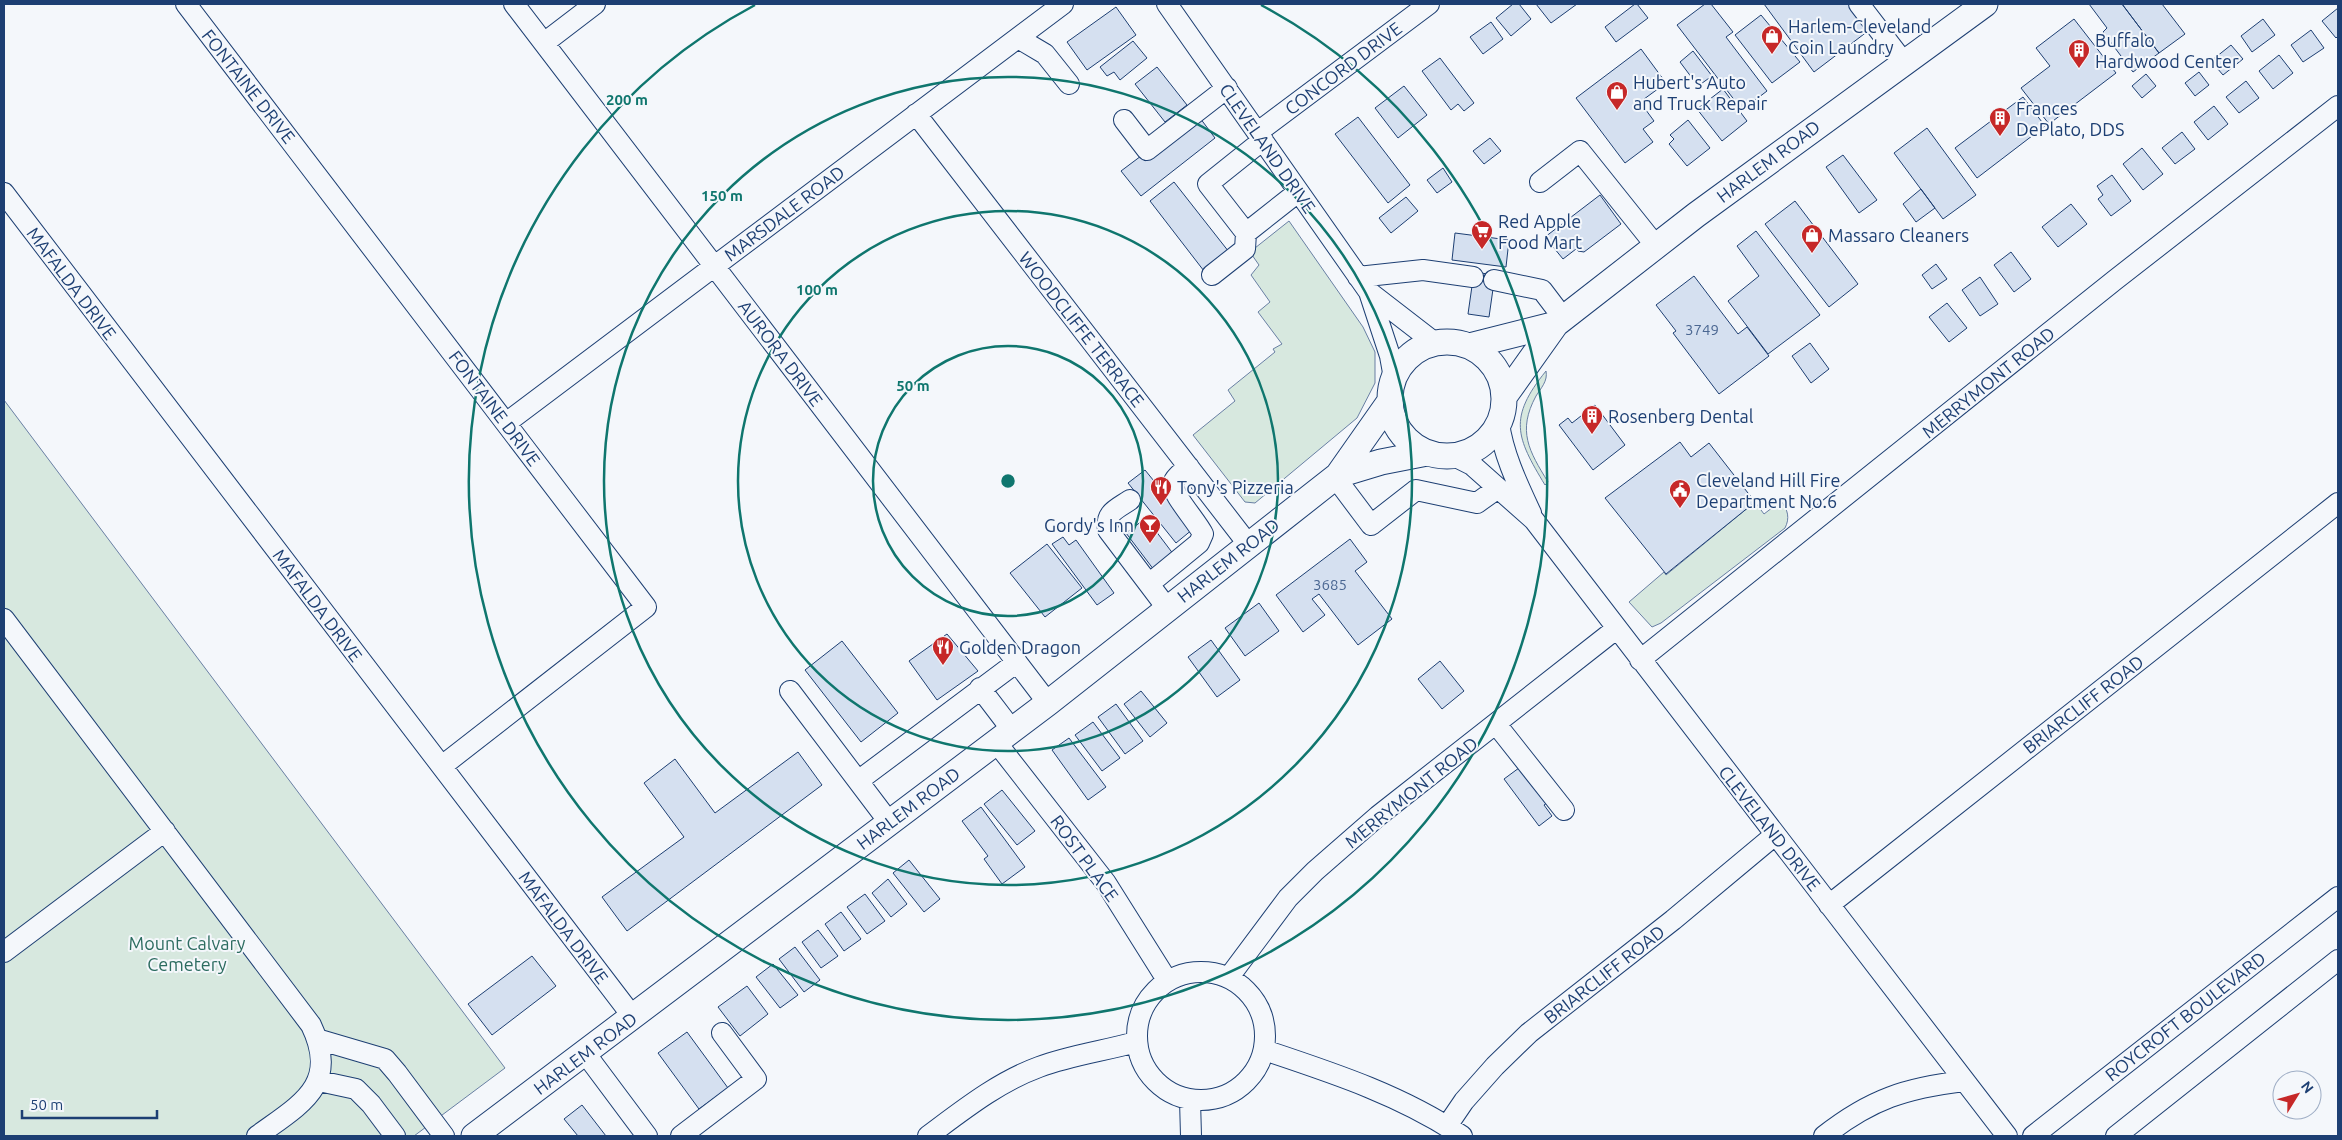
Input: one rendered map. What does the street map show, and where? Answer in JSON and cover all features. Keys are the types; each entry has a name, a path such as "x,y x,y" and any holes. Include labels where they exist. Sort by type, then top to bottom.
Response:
{"main road":[{"name":"HARLEM ROAD","path":"1504,396 1560,321 1656,246 1836,111 1905,64 1985,4"},
{"name":"HARLEM ROAD","path":"1469,346 1560,321"},
{"path":"1452,342 1469,346 1490,361 1502,384 1504,396 1499,423 1492,436 1481,446 1468,453 1454,456 1427,453 1405,438 1397,427 1392,389 1406,359 1419,349 1435,343 1452,342"},
{"name":"HARLEM ROAD","path":"474,1136 1048,703 1336,476 1392,389"},
{"name":"HARLEM ROAD","path":"1336,476 1381,462 1427,453"}],"street":[{"name":"FONTAINE DRIVE","path":"188,4 646,607 442,766"},
{"name":"AURORA DRIVE","path":"514,4 1048,703"},
{"path":"544,43 595,4"},
{"name":"MARSDALE ROAD","path":"506,423 1063,4"},
{"name":"CLEVELAND DRIVE","path":"1167,4 1363,285 1390,356 1392,389"},
{"name":"CONCORD DRIVE","path":"1246,233 1208,184 1260,136 1429,4"},
{"path":"1859,4 1905,64"},
{"path":"1018,38 1045,54 1069,84"},
{"path":"1124,120 1147,150 1227,88"},
{"name":"MERRYMONT ROAD","path":"1640,660 2115,280 2338,106"},
{"name":"WOODCLIFFE TERRACE","path":"916,114 1248,544"},
{"path":"1540,182 1580,151 1656,246"},
{"path":"1212,275 1245,249 1246,233 1298,192"},
{"name":"MAFALDA DRIVE","path":"4,193 632,1017"},
{"path":"1363,285 1423,270 1473,277"},
{"path":"1494,280 1542,290 1560,321"},
{"name":"CLEVELAND DRIVE","path":"1363,285 1435,343"},
{"name":"CLEVELAND DRIVE","path":"1499,423 1505,452 1534,520"},
{"name":"CLEVELAND DRIVE","path":"1454,456 1472,465 1534,520 2007,1136"},
{"path":"1149,584 1199,543 1204,534 1174,490 1173,484 1176,478 1189,467"},
{"path":"1336,476 1371,525 1416,490 1477,503 1498,488"},
{"path":"1130,500 1109,515 1107,520 1108,530 1167,608"},
{"name":"BRIARCLIFF ROAD","path":"1829,905 2338,503"},
{"path":"4,619 311,1025 318,1039 322,1059 319,1081 305,1099 258,1136"},
{"name":"MERRYMONT ROAD","path":"1229,977 1288,898 1315,871 1378,816 1616,629"},
{"path":"858,781 1016,662"},
{"name":"ROST PLACE","path":"980,688 1004,736 1106,883 1167,980"},
{"path":"790,691 889,822"},
{"path":"1496,724 1564,810"},
{"path":"4,952 165,831"},
{"name":"BRIARCLIFF ROAD","path":"1454,1131 1470,1094 1529,1033 1673,920 1775,835"},
{"name":"ROYCROFT BOULEVARD","path":"2033,1136 2338,896"},
{"path":"4,932 25,936"},
{"path":"2116,1136 2338,960"},
{"path":"1207,971 1229,977 1240,984 1255,1000 1265,1027 1264,1050 1256,1070 1241,1087 1213,1100 1190,1100 1174,1095 1155,1082 1142,1064 1136,1042 1139,1014 1150,994 1167,980 1184,973 1207,971"},
{"path":"681,1136 756,1079 722,1033"},
{"path":"318,1039 385,1059 444,1136"},
{"path":"928,1136 979,1098 1023,1074 1081,1054 1101,1052 1136,1042"},
{"path":"1264,1050 1400,1100 1454,1131"},
{"path":"585,1053 647,1136"},
{"path":"319,1081 356,1089 371,1104 395,1136"},
{"path":"1824,1136 1868,1106 1892,1095 1914,1089 1964,1081"},
{"path":"1190,1100 1191,1136"}],"green space":[{"path":"1289,221 1363,327 1375,352 1375,383 1357,418 1255,503 1245,502 1193,435 1235,401 1228,390 1275,352 1273,349 1282,344 1258,312 1270,302 1251,275 1259,265 1252,255 1255,248"},
{"path":"1546,371 1545,381 1530,408 1526,430 1535,460 1548,482 1545,485 1528,454 1520,428 1521,415 1526,402"},
{"name":"Mount Calvary Cemetery","path":"4,400 505,1068 414,1136 4,1136"},
{"path":"1781,501 1788,514 1785,528 1661,623 1652,627 1629,602 1664,572 1666,575 1755,502 1764,514"}],"building":[{"path":"1513,4 1519,4 1531,19 1511,36 1496,18"},
{"path":"1536,4 1577,4 1551,23"},
{"path":"1635,4 1648,18 1616,42 1605,27"},
{"path":"1705,4 1711,4 1733,32 1726,37 1767,91 1742,110 1677,25"},
{"path":"1764,4 1854,4 1872,28 1814,72"},
{"path":"2089,4 2122,4 2159,53 2133,72 2103,32 2107,28"},
{"path":"2122,4 2162,4 2185,34 2159,53"},
{"path":"1116,7 1136,35 1087,70 1067,42"},
{"path":"2338,8 2338,36 2336,38 2322,21"},
{"name":"Harlem-Cleveland Coin Laundry","path":"1761,15 1800,62 1772,83 1735,35"},
{"name":"Buffalo Hardwood Center","path":"2074,19 2116,73 2049,124 2021,88 2050,66 2036,48"},
{"path":"2263,19 2275,35 2252,52 2241,36"},
{"path":"1491,22 1503,39 1483,54 1470,37"},
{"path":"2311,30 2324,48 2303,62 2291,45"},
{"path":"1133,41 1147,58 1120,80 1114,72 1107,76 1100,67"},
{"path":"2231,45 2243,59 2223,75 2211,61"},
{"name":"Hubert's Auto and Truck Repair","path":"1641,49 1666,83 1640,102 1654,121 1643,129 1653,142 1625,163 1576,98"},
{"path":"1693,51 1712,76 1698,86 1680,62"},
{"path":"2279,55 2293,73 2273,89 2259,71"},
{"path":"1440,58 1474,103 1464,111 1458,104 1451,110 1422,71"},
{"path":"1157,67 1187,105 1165,122 1135,84"},
{"path":"2199,72 2209,85 2195,96 2185,83"},
{"path":"2146,74 2156,86 2142,98 2132,86"},
{"path":"2246,81 2259,98 2239,113 2226,97"},
{"path":"1404,86 1427,115 1398,138 1375,108"},
{"path":"1723,89 1747,121 1722,141 1697,109"},
{"name":"Frances DePlato, DDS","path":"2023,97 2045,126 1977,178 1955,148"},
{"path":"2214,106 2228,124 2208,140 2194,122"},
{"path":"1358,117 1410,185 1388,203 1335,134"},
{"path":"1200,118 1215,138 1141,196 1121,171 1141,156 1145,161"},
{"path":"1688,120 1710,148 1687,166 1669,144 1674,139 1670,135"},
{"path":"1927,128 1976,195 1943,219 1894,153"},
{"path":"2182,132 2195,149 2175,164 2162,148"},
{"path":"1490,138 1501,151 1484,164 1473,151"},
{"path":"2142,148 2163,174 2143,190 2123,164"},
{"path":"1843,155 1877,200 1859,213 1826,167"},
{"path":"1443,168 1452,182 1437,193 1427,180"},
{"path":"2112,175 2131,201 2111,216 2098,199 2103,195 2097,186"},
{"path":"1174,182 1229,252 1204,271 1150,201"},
{"path":"1921,189 1935,208 1916,222 1903,204"},
{"path":"1600,195 1621,224 1584,252 1576,249 1563,259 1545,237"},
{"path":"1406,197 1418,211 1391,233 1379,218"},
{"name":"Massaro Cleaners","path":"1795,201 1858,284 1829,307 1765,224"},
{"path":"2071,204 2087,224 2058,247 2042,227"},
{"path":"1756,231 1820,315 1768,354 1728,301 1759,276 1737,246"},
{"path":"1455,233 1509,240 1506,267 1452,260"},
{"path":"2011,252 2031,279 2014,292 1994,265"},
{"path":"1936,264 1947,279 1932,289 1922,275"},
{"path":"1474,272 1495,275 1489,317 1468,314"},
{"path":"1694,276 1738,334 1747,327 1769,356 1719,394 1673,333 1676,331 1656,305"},
{"path":"1980,277 1998,304 1980,316 1962,290"},
{"path":"1947,303 1967,328 1949,342 1929,317"},
{"path":"1810,343 1829,369 1811,383 1792,356"},
{"name":"Rosenberg Dental","path":"1595,405 1625,445 1593,470 1559,425 1568,418 1572,423"},
{"name":"Cleveland Hill Fire Department No.6","path":"1680,442 1691,457 1709,443 1755,502 1666,574 1605,498"},
{"name":"Tony's Pizzeria","path":"1145,470 1193,529 1176,543 1128,483"},
{"name":"Gordy's Inn","path":"1146,518 1174,555 1154,570 1126,533"},
{"path":"1063,537 1069,545 1076,540 1114,593 1097,605 1052,544"},
{"path":"1350,539 1367,562 1355,571 1392,619 1358,645 1319,594 1312,599 1325,615 1303,632 1276,595"},
{"path":"1047,544 1082,588 1045,617 1010,573"},
{"path":"1259,603 1279,631 1245,656 1225,628"},
{"name":"Golden Dragon","path":"947,634 978,671 937,700 909,661"},
{"path":"1211,640 1240,680 1217,697 1188,657"},
{"path":"842,641 898,713 861,742 805,670"},
{"path":"1440,661 1464,691 1442,709 1418,679"},
{"path":"1141,691 1167,723 1150,737 1124,704"},
{"path":"1116,704 1143,741 1125,754 1098,717"},
{"path":"1093,722 1120,758 1102,771 1075,735"},
{"path":"1069,738 1106,787 1088,800 1052,750"},
{"path":"798,752 822,785 627,931 602,897 684,837 644,783 675,759 715,813"},
{"path":"1523,765 1550,801 1544,805 1552,816 1539,826 1504,779"},
{"path":"1002,790 1035,831 1017,845 984,804"},
{"path":"981,807 1025,867 1002,884 984,859 988,856 962,821"},
{"path":"909,860 940,899 924,912 893,873"},
{"path":"888,879 907,904 891,917 872,893"},
{"path":"865,894 885,921 867,934 847,907"},
{"path":"841,912 861,939 844,951 825,924"},
{"path":"818,930 838,956 821,968 802,942"},
{"path":"795,947 820,980 804,992 779,959"},
{"path":"532,956 556,986 492,1035 468,1004"},
{"path":"773,964 798,995 780,1008 756,977"},
{"path":"747,986 768,1014 740,1036 718,1007"},
{"path":"687,1032 728,1088 699,1109 658,1053"},
{"path":"582,1105 606,1136 578,1136 564,1119"}],"place":[{"name":"Harlem-Cleveland Coin Laundry","path":"1772,55"},
{"name":"Buffalo Hardwood Center","path":"2079,69"},
{"name":"Hubert's Auto and Truck Repair","path":"1617,111"},
{"name":"Frances DePlato, DDS","path":"2000,137"},
{"name":"Red Apple Food Mart","path":"1482,250"},
{"name":"Massaro Cleaners","path":"1812,254"},
{"name":"Rosenberg Dental","path":"1592,435"},
{"name":"Tony's Pizzeria","path":"1161,506"},
{"name":"Cleveland Hill Fire Department No.6","path":"1680,509"},
{"name":"Gordy's Inn","path":"1150,544"},
{"name":"Golden Dragon","path":"943,666"}]}
